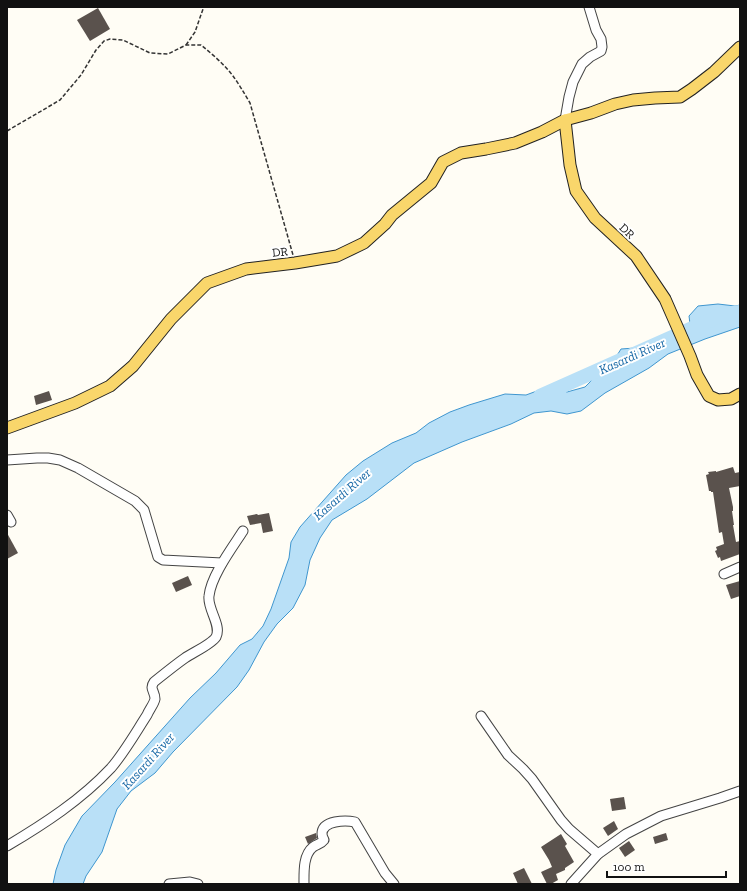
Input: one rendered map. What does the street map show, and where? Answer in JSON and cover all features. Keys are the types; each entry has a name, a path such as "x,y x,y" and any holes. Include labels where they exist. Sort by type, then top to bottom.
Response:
{"main road":[{"name":"DR","path":"7,428 75,403 110,386 133,366 171,319 207,283 246,269 338,256 364,243 385,224 392,215 431,183 443,162 461,153 515,143 542,132 565,120 591,113 615,104 633,100 680,97 714,72 740,47"},
{"name":"DR","path":"565,120 570,165 576,191 595,218 636,256 665,299 697,375 709,396 718,400 731,399 740,394"}],"street":[{"path":"565,120 573,82 582,64 590,57 601,51 602,47 601,39 596,30 589,7"},
{"path":"7,460 48,458 60,460 78,468 140,505 147,518 158,557 161,559 222,563"},
{"path":"7,846 37,829 82,796 111,767 134,736 154,703 155,699 151,688 154,682 186,657 216,637 216,621 209,603 210,589 222,563 243,532"},
{"path":"724,574 740,567"},
{"path":"481,716 508,755 532,779 561,820 569,829 598,854"},
{"path":"571,884 598,854 626,834 661,816 740,791"},
{"path":"304,884 307,853 313,847 323,842 324,840 322,833 324,827 328,824 340,821 356,822 385,874 394,884"},
{"path":"169,884 190,882 198,884"}],"path":[{"path":"186,46 195,32 204,7"},
{"path":"7,131 60,100 81,75 96,50 104,41 110,39 123,40 150,53 168,54 186,46 201,45 232,74 250,103 295,263"}],"water":[{"path":"718,304 735,306 740,305 740,327 668,354 649,368 605,393 581,411 567,414 551,411 534,413 511,424 462,442 414,463 367,499 332,520 320,538 310,560 305,585 293,608 277,624 264,642 249,670 237,687 173,752 155,773 131,791 117,809 102,852 86,876 83,884 53,884 56,870 65,845 82,816 115,782 190,698 216,673 240,645 252,639 263,626 271,609 289,558 291,542 300,527 346,475 363,461 392,443 416,433 429,423 450,412 469,405 505,394 526,395 545,388 558,389 567,392 585,387 597,375 611,365 621,349 655,349 665,344 672,338 691,332 689,316 698,306"}],"building":[{"path":"98,8 110,29 90,41 77,20"},
{"path":"49,391 52,400 36,405 34,396"},
{"path":"733,467 735,473 740,472 740,486 729,488 733,507 733,525 736,542 740,541 740,554 721,561 720,557 718,558 715,551 717,550 716,547 724,544 722,532 719,533 713,492 709,491 706,475 709,474 708,472 716,472"},
{"path":"269,513 273,531 263,533 261,523 250,525 247,516"},
{"path":"7,533 18,553 7,559"},
{"path":"188,576 192,585 176,592 172,583"},
{"path":"740,581 740,596 731,599 726,585"},
{"path":"624,797 626,809 612,811 610,799"},
{"path":"614,821 618,829 608,836 603,828"},
{"path":"316,833 317,838 308,844 305,837"},
{"path":"666,833 668,840 655,844 653,837"},
{"path":"561,834 567,844 565,846 574,862 565,868 565,870 556,874 558,880 551,884 547,884 541,872 552,867 541,847"},
{"path":"629,841 635,850 625,857 619,848"},
{"path":"524,868 532,884 518,884 513,873"}],"waterway":[{"name":"Kasardi River","path":"540,396 724,314 740,312"}]}
